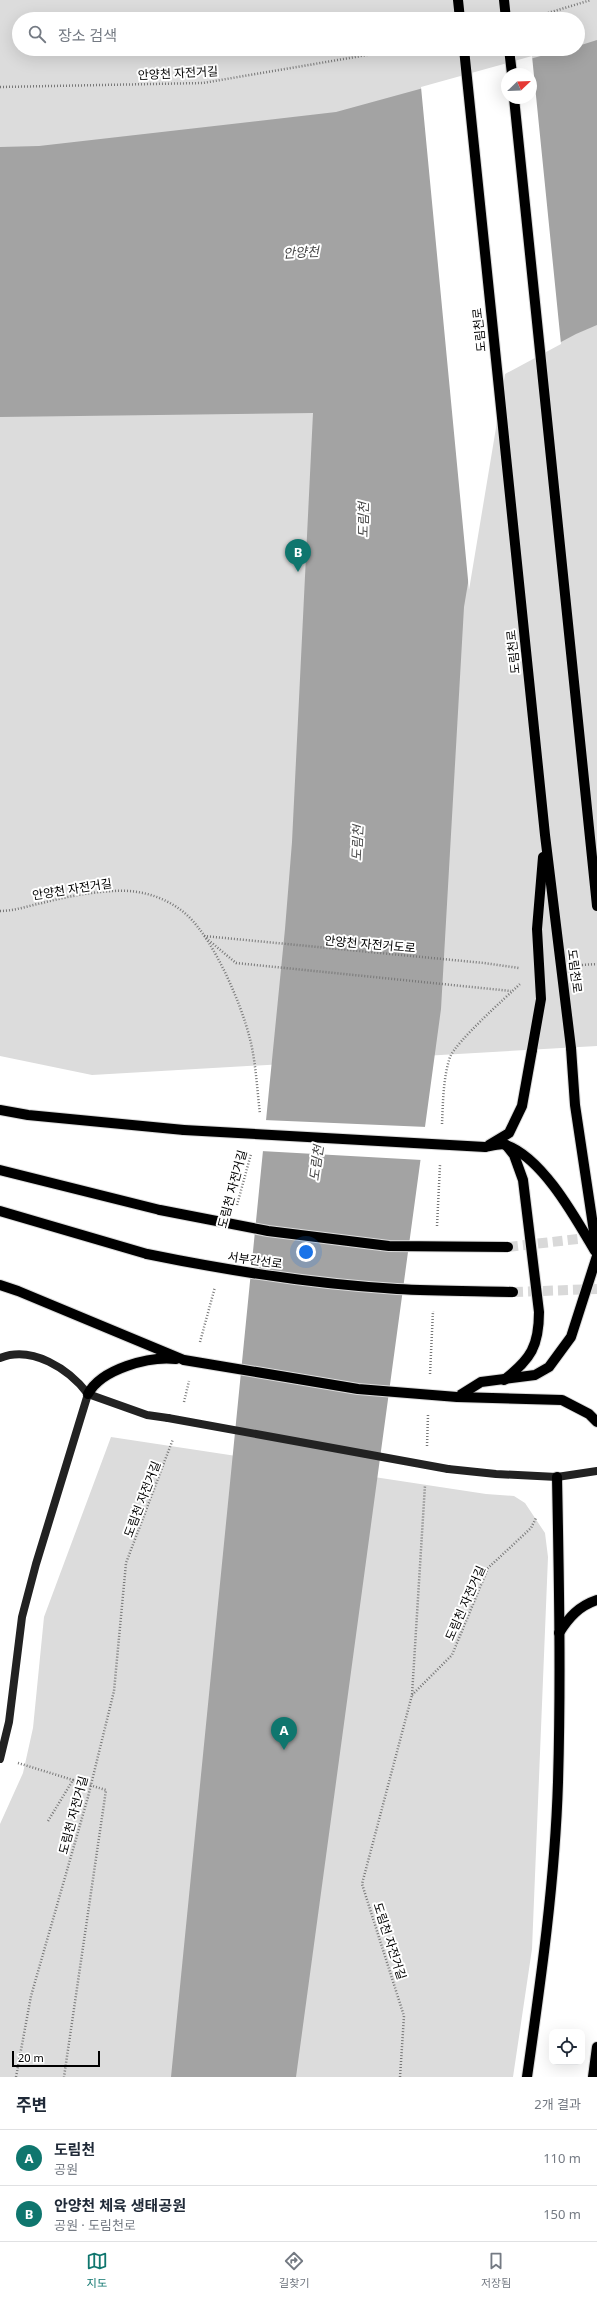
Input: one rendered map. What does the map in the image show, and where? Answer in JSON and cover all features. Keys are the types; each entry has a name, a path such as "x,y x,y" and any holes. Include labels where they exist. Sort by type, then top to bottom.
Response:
{"main road":[{"path":"458,0 459,12"},
{"path":"504,0 505,12"},
{"name":"도림천로","path":"465,56 545,835 571,1048 575,1105 597,1254"},
{"path":"510,56 511,68"},
{"path":"515,104 597,906"},
{"path":"485,1147 509,1132 522,1106 541,999 537,929 545,835"},
{"path":"0,1110 28,1115 184,1130 485,1147 506,1145 532,1161 570,1210 597,1254 571,1337 549,1367 535,1374 504,1380 481,1382 457,1397"},
{"path":"504,1380 524,1365 534,1349 539,1331 539,1312 523,1180 514,1155 506,1145"},
{"path":"0,1170 160,1210 268,1231 389,1246 508,1247"},
{"name":"서부간선로","path":"0,1211 147,1254 204,1266 282,1278 397,1289 513,1292"},
{"path":"0,1285 18,1291 184,1360"},
{"path":"88,1394 98,1380 116,1370 149,1361 169,1359 184,1360 358,1389 457,1397 562,1400 589,1414 597,1422"},
{"path":"527,2077 546,1944 557,1798 559,1634 557,1477"},
{"path":"559,1634 569,1618 585,1604 597,1600"},
{"path":"593,2077 597,2047"}],"street":[{"path":"0,1358 19,1354 44,1361 71,1375 88,1394 147,1415 448,1469 496,1474 557,1477 597,1471"},
{"path":"0,1759 9,1722 22,1617 36,1564 88,1394"}],"path":[{"path":"551,12 591,0"},
{"name":"안양천 자전거길","path":"0,87 203,83 361,56"},
{"name":"안양천 자전거길","path":"0,911 62,898 114,891 142,892 177,908 187,915 204,936"},
{"path":"204,936 236,963 512,991"},
{"path":"204,936 223,969 239,1005 250,1039 261,1116"},
{"name":"안양천 자전거도로","path":"204,936 252,943 484,963 520,968"},
{"path":"442,1125 444,1093 450,1056 470,1032 523,981"},
{"name":"도림천 자전거길","path":"236,1207 252,1147"},
{"path":"437,1228 441,1157"},
{"path":"199,1344 216,1283"},
{"path":"430,1379 433,1308"},
{"path":"183,1404 191,1374"},
{"path":"426,1451 428,1411"},
{"name":"도림천 자전거길","path":"16,2077 31,1996 88,1797 114,1691 126,1563 175,1434"},
{"name":"도림천 자전거길","path":"400,2077 404,2016 362,1884 412,1695 425,1483"},
{"name":"도림천 자전거길","path":"412,1695 452,1655 488,1568 531,1528 538,1515"},
{"path":"22,1763 106,1790 64,2077"},
{"path":"48,1821 73,1780"}],"shaded area":[{"path":"0,0 597,0 597,1046 92,1075 0,1056"},
{"path":"111,1437 486,1494 514,1496 525,1503 545,1533 548,1557 532,1949 513,2077 0,2077 0,1824 23,1773 33,1728 44,1617"}],"water":[{"name":"안양천","path":"597,40 597,325 576,334 503,373 464,607 441,1009 296,2077 171,2077 285,929 292,842 313,413 0,417 0,147 39,146 336,112 540,56 585,56 585,44"}],"pier":[{"path":"532,56 533,68 501,68 501,104 537,104 561,344 505,374 469,590 421,87"},
{"path":"264,1120 427,1127 422,1160 261,1151"}],"tunnel":[{"path":"508,1247 595,1237"},
{"path":"513,1292 597,1289"}],"place":[{"name":"안양천 체육 생태공원","path":"298,572"},
{"name":"도림천","path":"284,1750"}]}
